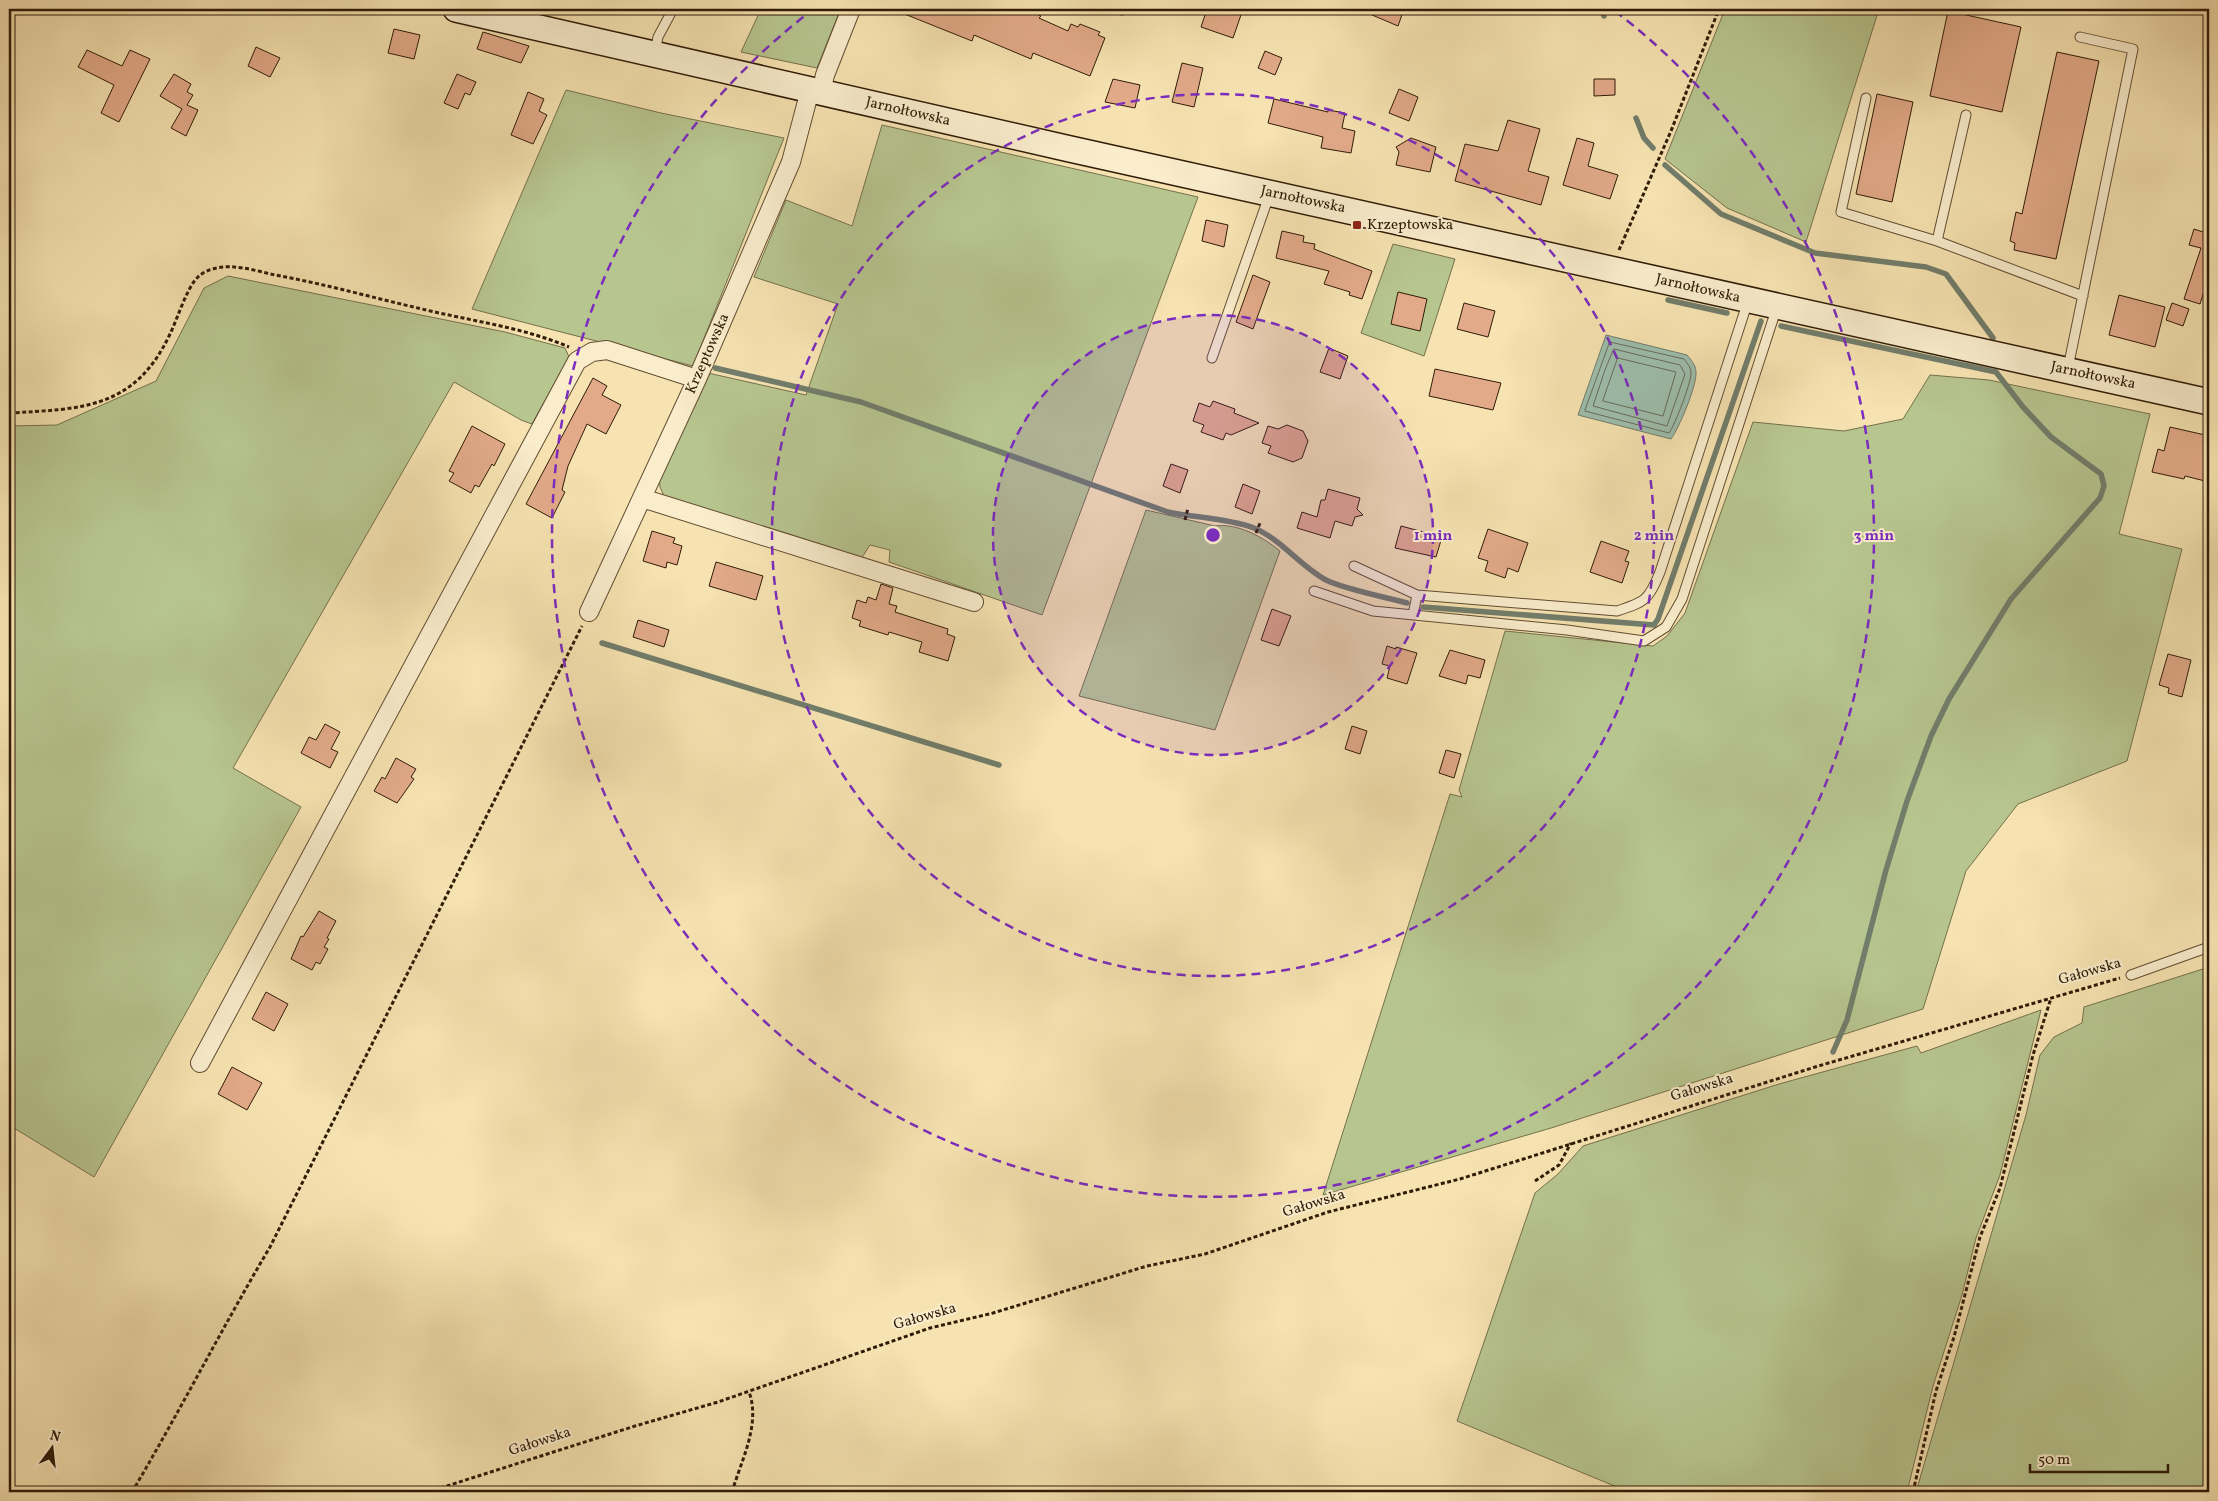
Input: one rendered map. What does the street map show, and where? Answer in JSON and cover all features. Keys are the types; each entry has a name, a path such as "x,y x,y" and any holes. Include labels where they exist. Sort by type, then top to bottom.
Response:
{"street":[{"name":"Jarnołtowska","path":"456,9 1777,307 2209,402"},
{"name":"Krzeptowska","path":"589,612 697,379 791,162 816,91 825,75 851,9"},
{"path":"200,1063 578,361 592,352 607,350 697,379"},
{"path":"642,498 974,602"}],"lane":[{"path":"654,54 658,37 673,9"},
{"path":"2068,371 2133,49 2080,37"},
{"path":"1866,98 1841,212 1937,241 2083,296"},
{"path":"1937,241 1966,115"},
{"path":"1212,358 1270,193"},
{"path":"1354,566 1417,595 1617,611 1643,603 1652,592 1660,572 1748,300"},
{"path":"1314,591 1373,611 1567,630 1644,641 1666,627 1682,599 1777,307"},
{"path":"1414,616 1417,595"},
{"name":"Gałowska","path":"2131,975 2209,947"}],"path":[{"path":"1614,270 1622,241 1671,131 1719,9"},
{"path":"9,412 78,409 108,398 131,386 149,371 164,348 198,277 214,268 234,267 295,278 431,312 481,320 556,341 573,348 584,357"},
{"path":"1186,520 1188,508"},
{"path":"1256,533 1260,523"},
{"path":"132,1492 173,1423 222,1328 270,1247 589,612"},
{"name":"Gałowska","path":"428,1492 748,1392 930,1328 993,1313 1147,1266 1205,1254 1328,1212 1460,1178 1824,1065 2131,975"},
{"path":"1913,1492 1936,1391 1954,1337 1980,1237 2000,1188 2018,1124 2033,1055 2051,998"},
{"path":"1535,1181 1559,1165 1571,1143"},
{"path":"732,1492 753,1422 753,1403 748,1392"}],"green space":[{"path":"761,9 828,9 839,13 817,68 741,52"},
{"path":"1725,9 1879,9 1806,242 1727,208 1665,159"},
{"path":"566,90 661,113 784,138 693,366 472,309"},
{"path":"882,125 1198,197 1042,615 889,562 890,550 870,545 861,559 664,496 660,487 659,473 708,373 806,395 838,304 754,277 786,200 852,226"},
{"path":"1393,244 1455,259 1424,356 1361,333"},
{"path":"228,276 505,332 565,348 569,357 532,424 521,420 454,382 233,768 301,807 94,1177 9,1125 9,426 57,425 156,381 204,288"},
{"path":"1930,375 1989,380 2150,414 2119,534 2182,549 2127,761 2018,804 1966,871 1923,1009 1551,1128 1323,1195 1450,794 1462,797 1459,790 1505,631 1653,646 1667,636 1685,613 1753,422 1844,431 1903,419"},
{"path":"1146,510 1215,526 1241,529 1258,536 1280,551 1215,730 1079,696"},
{"path":"2209,967 2209,1492 1916,1492 2026,1115 2040,1055 2054,1037 2082,1023 2084,1007"},
{"path":"2041,1010 2000,1175 1976,1238 1962,1295 1933,1386 1907,1492 1629,1492 1457,1421 1535,1193 1558,1174 1583,1146 1779,1084 1917,1046 1921,1053"}],"water":[{"path":"1606,335 1687,355 1693,363 1696,372 1694,387 1683,417 1671,439 1578,415"}],"building":[{"path":"892,9 1025,9 1041,16 1039,18 1068,31 1071,24 1078,27 1080,24 1100,32 1098,35 1105,38 1090,76 1033,53 1031,59 974,35 972,41"},
{"path":"1207,9 1243,9 1233,38 1201,27"},
{"path":"1358,9 1404,9 1398,26"},
{"path":"1948,11 2021,27 2002,112 1930,96"},
{"path":"394,29 420,35 414,59 388,53"},
{"path":"483,32 529,46 521,63 477,49"},
{"path":"256,47 280,58 270,77 248,66"},
{"path":"87,50 122,66 130,50 150,59 119,122 101,113 114,85 78,67"},
{"path":"1265,51 1282,58 1275,75 1258,68"},
{"path":"2057,52 2099,61 2056,259 2014,250 2015,243 2010,241 2016,212 2022,214"},
{"path":"1182,63 1203,68 1194,107 1172,102"},
{"path":"174,74 191,84 187,92 193,95 187,105 198,110 186,136 171,128 182,109 160,96"},
{"path":"457,74 476,82 470,95 465,93 458,109 444,103"},
{"path":"1113,79 1140,85 1135,108 1105,102"},
{"path":"1594,79 1615,79 1615,95 1594,96"},
{"path":"1399,89 1418,97 1409,121 1389,113"},
{"path":"528,92 544,99 539,111 547,115 533,144 511,135"},
{"path":"1877,94 1913,102 1892,202 1856,194"},
{"path":"1274,99 1328,112 1328,110 1345,113 1342,128 1355,131 1351,153 1321,148 1323,137 1268,123"},
{"path":"1508,120 1540,129 1528,171 1549,177 1541,205 1455,181 1465,144 1498,151"},
{"path":"1411,138 1436,147 1430,172 1396,165 1399,152 1396,147"},
{"path":"1577,138 1594,143 1588,166 1618,175 1610,199 1563,185"},
{"path":"1206,220 1228,225 1224,247 1202,241"},
{"path":"2194,229 2206,233 2209,231 2209,289 2205,288 2200,304 2184,299 2201,248 2189,245"},
{"path":"1282,231 1304,236 1303,242 1315,244 1314,249 1372,271 1362,299 1349,295 1350,292 1324,284 1329,271 1276,258"},
{"path":"1253,275 1270,282 1253,329 1236,322"},
{"path":"1398,292 1427,299 1420,331 1391,324"},
{"path":"2119,295 2165,307 2155,347 2109,335"},
{"path":"1464,303 1495,311 1488,337 1457,329"},
{"path":"2172,303 2189,309 2183,326 2166,320"},
{"path":"1329,348 1348,356 1340,379 1320,372"},
{"path":"1435,369 1501,383 1493,410 1429,396"},
{"path":"593,378 607,386 602,395 621,405 606,434 587,424 568,466 562,490 565,492 552,518 526,504"},
{"path":"1213,401 1235,409 1234,413 1259,423 1231,435 1226,433 1223,440 1201,432 1204,425 1193,421 1199,403 1210,407"},
{"path":"1287,425 1303,431 1308,441 1302,458 1293,462 1268,453 1271,446 1262,443 1268,426 1278,429"},
{"path":"472,426 505,444 494,466 492,464 479,487 475,485 471,493 449,481 454,473 449,471"},
{"path":"2170,427 2205,435 2203,441 2209,442 2209,482 2185,476 2184,479 2152,472 2158,449 2164,451"},
{"path":"1171,464 1188,470 1180,493 1163,486"},
{"path":"1243,484 1260,491 1252,514 1235,507"},
{"path":"1328,489 1360,498 1357,509 1363,515 1355,517 1352,526 1335,521 1330,538 1297,528 1302,512 1317,517 1321,500 1325,500"},
{"path":"1401,526 1442,537 1436,557 1395,548"},
{"path":"1488,529 1528,543 1518,572 1508,568 1505,578 1485,571 1488,561 1478,558"},
{"path":"652,531 675,538 673,543 682,546 677,565 667,562 666,568 643,561"},
{"path":"1601,541 1629,551 1625,561 1629,562 1622,583 1590,572"},
{"path":"716,562 763,576 756,600 709,586"},
{"path":"881,584 893,588 889,604 897,606 895,612 948,629 947,634 955,637 948,661 919,652 922,642 889,632 888,635 859,626 861,621 852,618 857,600 866,603 868,597 876,600"},
{"path":"1272,609 1291,616 1279,646 1261,640"},
{"path":"638,620 669,630 664,647 633,637"},
{"path":"1387,646 1417,653 1407,684 1387,678 1390,666 1382,664"},
{"path":"1450,650 1485,660 1480,678 1468,675 1466,684 1439,676"},
{"path":"2168,654 2191,660 2182,697 2168,693 2169,688 2159,685"},
{"path":"325,724 340,732 331,749 338,752 330,768 301,753 309,737 316,740"},
{"path":"1352,726 1367,731 1360,754 1345,749"},
{"path":"1446,750 1461,754 1454,778 1439,773"},
{"path":"396,758 416,769 411,777 414,779 397,803 374,791 382,777 385,779"},
{"path":"319,911 336,921 324,947 328,949 320,964 316,962 312,970 291,959 301,936 303,937"},
{"path":"266,992 288,1004 274,1031 252,1019"},
{"path":"232,1067 262,1083 247,1110 218,1094"}],"waterway":[{"path":"1601,9 1604,16"},
{"path":"1636,118 1644,138 1653,148"},
{"path":"1665,165 1721,214 1815,253 1926,267 1946,274 1993,338"},
{"path":"1668,300 1727,313"},
{"path":"1423,607 1654,625 1658,619 1761,321"},
{"path":"1781,326 1996,372 2023,407 2051,437 2101,474 2104,486 2100,498 2011,599 1949,699 1931,736 1907,801 1886,870 1847,1020 1833,1052"},
{"path":"715,368 861,402 1168,512 1233,522 1254,528 1273,539 1308,568 1326,580 1354,590 1407,603"},
{"path":"602,643 999,765"}],"place":[{"name":"Krzeptowska","path":"1357,225"}]}
